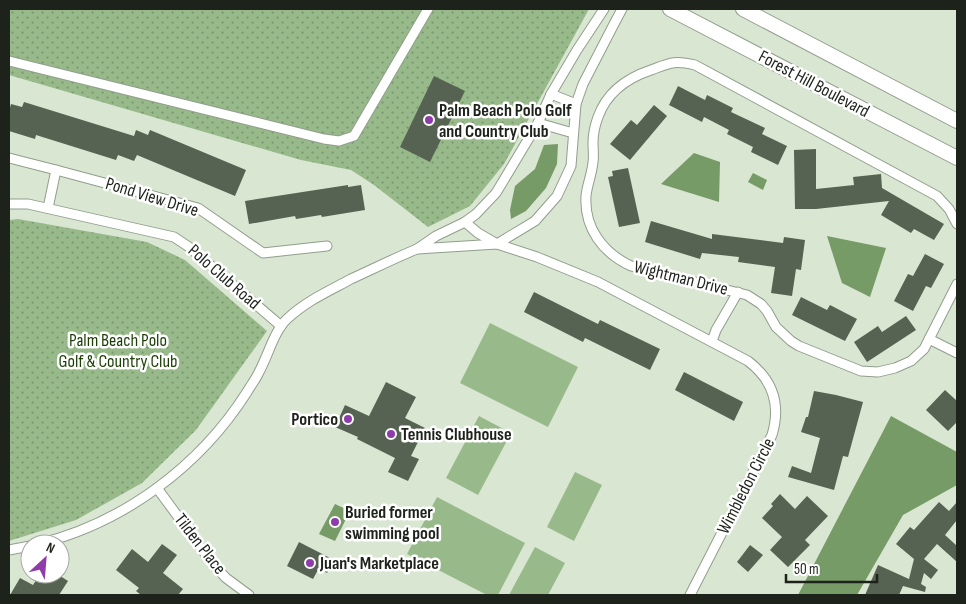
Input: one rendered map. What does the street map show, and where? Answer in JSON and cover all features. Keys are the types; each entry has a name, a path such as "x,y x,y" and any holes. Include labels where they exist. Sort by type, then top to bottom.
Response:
{"main road":[{"name":"Forest Hill Boulevard","path":"670,9 957,158"},
{"name":"Forest Hill Boulevard","path":"743,9 957,121"}],"street":[{"path":"9,61 324,139 340,141 354,136 428,9"},
{"path":"70,534 130,506 185,466 218,432 236,410 259,373 281,326 288,318 319,296 388,261 417,249 476,214 496,193 538,124 551,94 604,9"},
{"path":"417,249 497,244 535,222 557,196 571,166 576,104 583,84 622,9"},
{"name":"Wightman Drive","path":"957,224 949,209 937,196 695,65 678,62 669,63 634,76 618,87 602,109 593,136 593,164 586,199 588,216 597,239 608,252 630,266 747,295 761,304 776,327 799,346 861,371 878,372 895,368 911,361 924,349 957,284"},
{"path":"551,94 576,104"},
{"path":"538,124 573,133"},
{"name":"Pond View Drive","path":"9,158 198,208 263,253 327,246"},
{"path":"48,208 56,170"},
{"name":"Polo Club Road","path":"9,204 28,204 174,237 189,247 281,326"},
{"name":"Wimbledon Circle","path":"465,222 478,233 497,244 537,257 598,282 748,360 761,372 770,386 775,402 776,419 772,436 690,595"},
{"path":"712,341 716,330 738,292"},
{"path":"929,339 957,353"},
{"name":"Tilden Place","path":"157,488 212,564 226,578 249,595"}],"green space":[{"path":"9,9 589,9 504,164 470,206 428,227 374,185 351,170 301,160 9,75"},
{"name":"Palm Beach Polo Golf & Country Club","path":"18,219 147,242 185,260 267,331 196,430 142,483 76,520 31,534 20,534 20,538 9,541 9,220"},
{"path":"490,323 578,367 548,427 460,383"},
{"path":"479,416 511,433 478,495 446,478"},
{"path":"575,472 602,485 574,541 547,527"},
{"path":"437,497 525,543 498,595 487,595 407,554"},
{"path":"535,547 565,563 548,595 509,595"}],"shaded area":[{"path":"558,144 557,164 546,188 526,211 511,219 510,210 515,186 535,169 544,145"},
{"path":"694,153 720,162 719,202 661,184"},
{"path":"753,173 767,180 763,190 748,182"},
{"path":"827,236 886,248 870,297 842,283"},
{"path":"891,416 957,452 957,485 903,515 857,595 798,595"},
{"name":"Buried former swimming pool","path":"335,504 350,511 335,541 319,534"}],"building":[{"path":"434,76 465,91 430,162 400,147"},
{"path":"678,86 705,100 707,95 733,108 731,112 765,128 762,134 787,146 778,165 751,152 753,147 727,134 729,130 704,117 702,122 669,105"},
{"path":"24,102 134,136 136,130 148,135 150,130 246,170 235,196 137,155 134,161 118,155 116,160 36,135 35,139 9,131 11,104 22,107"},
{"path":"654,105 667,116 630,160 610,144 631,120 637,125"},
{"path":"816,149 816,189 854,185 853,177 881,174 882,188 944,224 934,240 914,229 911,233 881,215 889,201 816,209 795,209 794,150"},
{"path":"628,168 640,223 619,227 608,177 613,176 612,171"},
{"path":"348,185 348,187 361,185 365,210 322,217 321,215 296,219 295,216 249,224 245,201"},
{"path":"651,221 712,239 712,234 783,243 784,237 805,240 801,270 796,269 792,296 771,293 775,267 738,262 739,257 702,253 700,259 645,242"},
{"path":"925,254 944,264 931,288 926,286 913,311 894,301 908,274 913,276"},
{"path":"534,292 598,324 600,320 660,349 650,370 585,338 583,342 524,312"},
{"path":"801,297 827,310 830,305 857,319 845,341 792,315"},
{"path":"906,316 916,330 867,362 854,342 878,326 882,332"},
{"path":"684,372 743,402 734,421 675,390"},
{"name":"Tennis Clubhouse","path":"386,382 416,397 405,418 425,428 411,456 419,459 408,481 388,472 395,458 357,439 358,437 335,427 345,405 369,416"},
{"path":"945,390 957,401 957,422 948,431 926,410"},
{"path":"814,391 863,402 848,457 843,456 834,490 788,477 792,466 811,473 820,438 801,432 806,417 808,417"},
{"path":"780,494 795,509 807,496 828,516 805,540 810,545 788,567 770,550 782,537 762,518 773,506 771,504"},
{"path":"939,502 949,511 957,502 957,520 945,535 957,546 957,562 937,544 924,559 938,570 931,579 924,573 921,584 926,587 925,592 903,586 899,595 865,595 878,565 909,579 914,559 896,544 910,527 914,530"},
{"name":"Juan's Marketplace","path":"299,542 334,560 327,573 319,568 313,579 287,566"},
{"path":"162,544 177,555 163,573 183,589 178,595 141,595 136,591 139,588 116,570 132,549 148,562"},
{"path":"750,545 763,555 748,572 737,562"},
{"path":"20,578 20,584 66,584 59,595 10,595"}],"place":[{"name":"Palm Beach Polo Golf and Country Club","path":"429,120"},
{"name":"Portico","path":"348,419"},
{"name":"Tennis Clubhouse","path":"391,434"},
{"name":"Buried former swimming pool","path":"335,522"},
{"name":"Juan's Marketplace","path":"310,563"}]}
